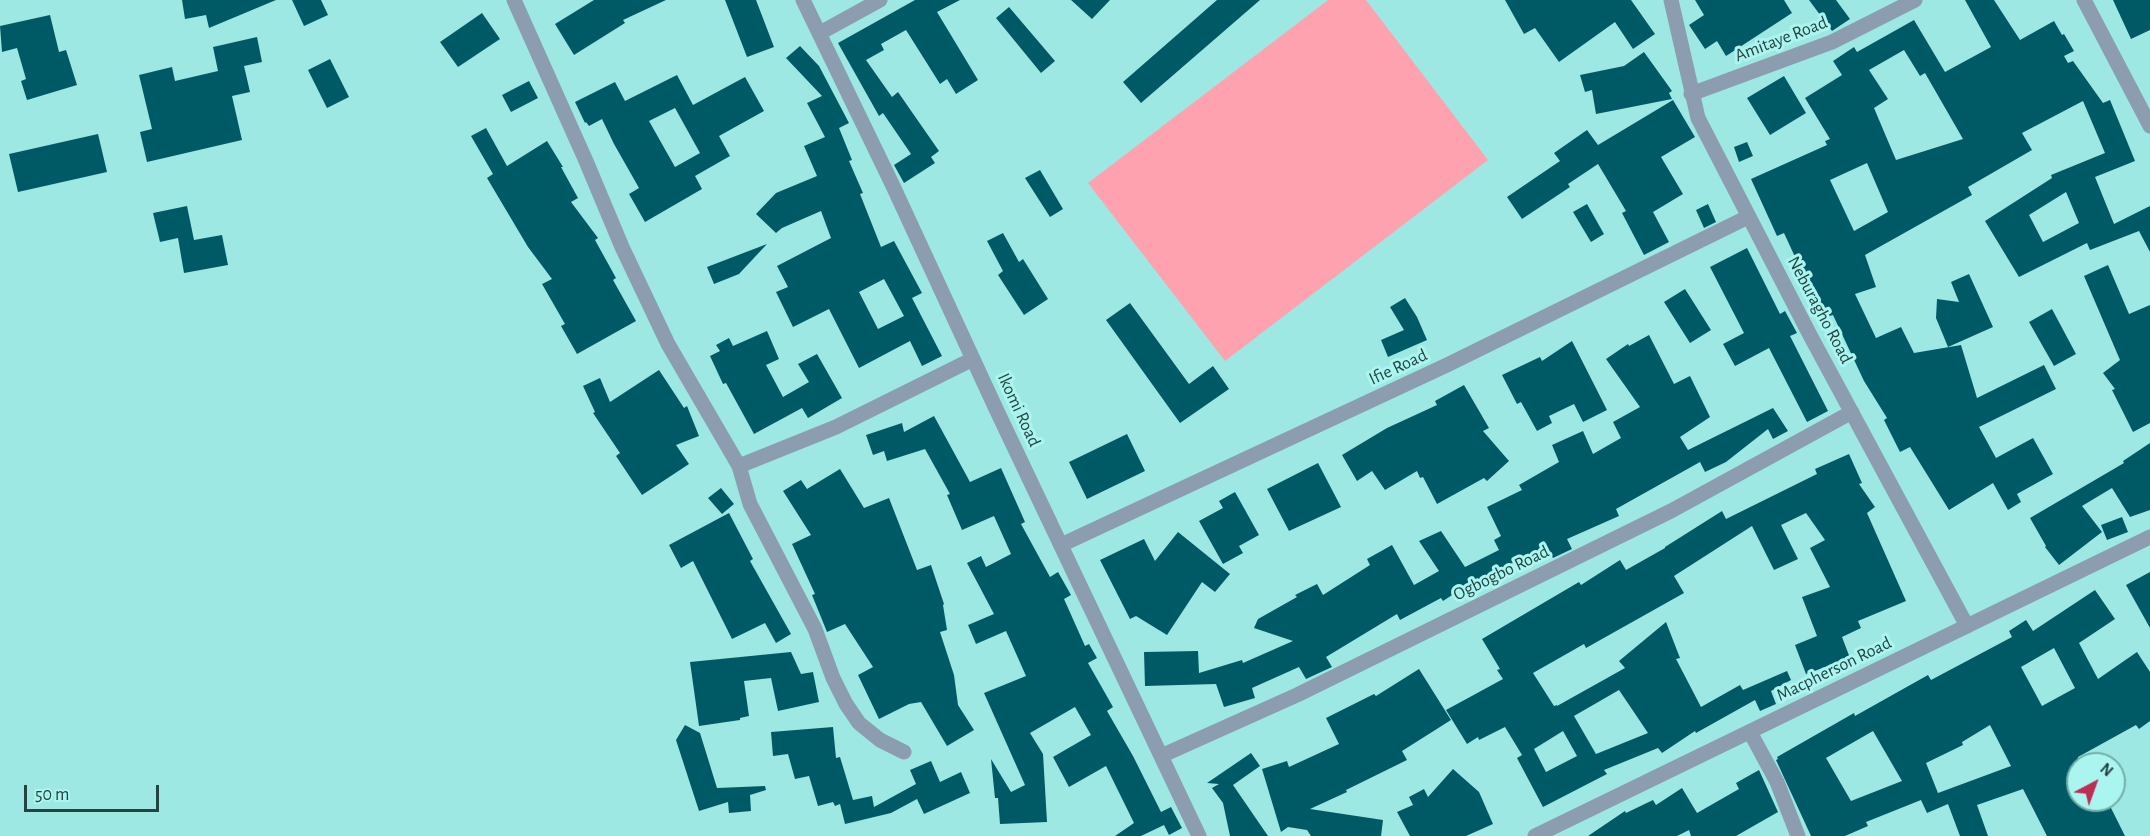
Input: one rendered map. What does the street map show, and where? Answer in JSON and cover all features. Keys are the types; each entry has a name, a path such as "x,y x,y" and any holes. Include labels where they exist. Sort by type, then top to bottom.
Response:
{"street":[{"path":"514,0 622,247 668,344 739,466 750,504 814,629 832,678 859,723 880,740 904,752"},
{"name":"Ikomi Road","path":"803,0 1199,836"},
{"path":"820,33 880,0"},
{"name":"Neburagho Road","path":"1671,0 1698,118 1748,217 1967,626"},
{"name":"Amitaye Road","path":"1691,94 1832,42 1915,0"},
{"path":"2084,0 2150,126"},
{"name":"Ifie Road","path":"1061,545 1436,370 1748,217"},
{"path":"739,466 836,427 974,359"},
{"name":"Ogbogbo Road","path":"1161,756 1298,695 1671,511 1852,412"},
{"name":"Macpherson Road","path":"1535,836 2150,537"},
{"path":"1750,732 1777,782 1798,836"}],"shaded area":[{"path":"1328,0 1366,0 1488,160 1225,361 1088,183"}],"building":[{"path":"182,0 276,0 209,28 206,15 185,19"},
{"path":"292,0 321,0 328,15 304,26"},
{"path":"594,0 666,0 623,20 625,23 574,55 555,24"},
{"path":"725,0 756,0 774,47 747,57"},
{"path":"915,0 960,0 937,12 978,80 956,94 947,79 940,84 906,30 881,44 884,50 866,60 892,97 898,92 939,151 931,157 935,163 904,183 894,165 911,154 883,113 879,116 838,43"},
{"path":"1071,0 1110,0 1092,19"},
{"path":"1217,0 1260,0 1141,103 1123,82"},
{"path":"1505,0 1631,0 1655,34 1633,49 1615,22 1559,62 1535,28 1524,34"},
{"path":"1695,0 1784,0 1792,13 1726,56 1717,41 1705,49 1689,25 1704,15"},
{"path":"1809,0 1836,0 1850,19 1832,31"},
{"path":"1965,0 1994,0 2020,40 2054,21 2074,51 2064,56 2068,63 2073,61 2103,103 2110,100 2135,161 2095,177 2114,224 2150,206 2150,252 2139,231 2090,250 2087,243 2019,277 1985,221 2052,178 2051,175 2105,153 2083,101 2022,133 2032,150 1968,187 1972,195 1865,255 1876,287 1855,294 1876,338 1901,327 1914,353 1961,345 1977,398 2044,365 2056,389 1979,427 1996,458 2033,438 2053,474 2017,494 2021,502 2008,510 1993,483 1949,510 1910,447 1900,452 1884,420 1887,418 1864,381 1833,315 1819,319 1784,233 1777,236 1751,179 1827,145 1825,141 1830,139 1805,98 1842,75 1833,61 1854,47 1857,52 1914,20 1945,72 1991,47","holes":["1904,50 1920,76 1925,73 1963,139 1896,160 1874,108 1888,99 1869,70","1867,163 1888,212 1854,231 1830,180","2066,192 2079,223 2043,242 2029,215"]},
{"path":"2113,0 2150,0 2150,30 2131,39"},
{"path":"1009,7 1055,61 1041,73 996,18"},
{"path":"482,13 500,39 458,67 440,42"},
{"path":"50,15 59,52 66,50 77,85 27,100 21,81 26,79 17,48 2,52 0,26"},
{"path":"257,37 262,62 244,66 250,92 232,96 242,140 147,162 140,132 152,129 139,75 172,67 175,81 218,71 213,47"},
{"path":"800,46 819,66 849,123 839,128 852,160 849,161 863,193 860,194 881,247 894,241 922,293 912,298 942,356 922,366 910,341 859,368 829,309 793,327 776,292 788,287 777,266 831,238 821,211 782,228 776,233 756,214 776,193 817,176 804,146 825,137 807,103 822,96 786,58","holes":["884,279 904,316 878,329 859,292"]},
{"path":"1644,52 1672,91 1669,93 1672,99 1596,114 1592,90 1585,92 1580,75 1624,66"},
{"path":"330,59 349,97 327,108 308,70"},
{"path":"677,75 693,105 745,77 764,111 719,136 730,156 695,176 702,189 645,222 629,194 639,188 602,119 589,126 585,123 575,102 615,82 625,101","holes":["675,108 700,153 675,167 649,121"]},
{"path":"1784,76 1806,113 1770,135 1747,98"},
{"path":"529,81 538,98 511,112 502,95"},
{"path":"1673,100 1695,137 1661,157 1683,194 1653,212 1669,242 1644,255 1622,213 1626,211 1598,164 1568,184 1570,187 1522,219 1507,197 1560,161 1554,153 1587,130 1598,145"},
{"path":"486,128 507,166 547,141 578,198 571,202 598,238 595,240 616,278 613,280 636,321 577,354 561,326 565,324 542,284 552,279 528,247 487,178 493,174 471,136"},
{"path":"98,134 107,172 18,192 9,154"},
{"path":"1747,142 1753,156 1739,162 1734,147"},
{"path":"1040,170 1063,209 1050,217 1025,178"},
{"path":"1587,204 1604,234 1591,242 1573,212"},
{"path":"1708,204 1716,222 1704,228 1696,210"},
{"path":"187,206 194,240 222,235 228,265 184,273 178,238 160,242 153,213"},
{"path":"1003,233 1019,262 1023,259 1048,299 1024,315 998,275 1003,271 987,241"},
{"path":"767,244 739,274 714,284 707,267"},
{"path":"1747,248 1780,314 1785,311 1797,333 1790,336 1828,411 1807,422 1769,348 1735,366 1723,344 1744,333 1710,267"},
{"path":"2108,265 2129,314 2150,305 2150,423 2133,432 2112,390 2115,389 2103,373 2120,360 2084,276"},
{"path":"1969,274 1993,327 1948,347 1936,318 1937,299 1959,302 1951,282"},
{"path":"1685,289 1711,330 1690,343 1664,302"},
{"path":"1405,298 1417,317 1427,340 1388,357 1381,340 1404,330 1390,307"},
{"path":"1130,303 1189,384 1213,366 1229,389 1180,423 1106,320"},
{"path":"2052,309 2076,354 2054,366 2029,322"},
{"path":"767,331 779,359 766,365 783,397 809,382 798,364 817,354 842,398 808,418 802,408 754,434 726,383 723,384 710,356 720,351 716,345 729,338 733,346"},
{"path":"1649,335 1674,384 1690,376 1710,417 1680,437 1688,450 1773,408 1788,431 1773,439 1768,429 1726,462 1705,472 1700,462 1616,509 1619,516 1567,539 1572,549 1553,558 1547,546 1499,570 1503,579 1483,589 1478,578 1443,601 1441,598 1400,620 1397,614 1326,657 1332,667 1306,679 1299,667 1252,688 1255,698 1224,707 1216,684 1145,686 1144,652 1198,651 1199,673 1242,660 1243,663 1293,641 1254,628 1258,619 1317,584 1323,595 1370,565 1367,559 1392,545 1414,585 1439,571 1419,541 1441,531 1465,567 1499,550 1494,540 1501,536 1487,507 1522,490 1519,485 1559,462 1552,445 1583,431 1593,454 1621,438 1613,422 1640,407 1606,359 1628,344 1629,346"},
{"path":"1572,341 1607,410 1583,422 1574,404 1549,416 1552,423 1537,431 1521,402 1517,404 1502,375 1540,357 1542,361"},
{"path":"659,370 684,408 687,406 699,436 676,445 689,464 642,495 616,456 620,453 593,413 595,412 583,386 600,378 610,402"},
{"path":"1464,385 1489,428 1483,431 1509,461 1487,481 1484,478 1437,504 1423,477 1420,478 1417,471 1385,490 1372,471 1357,481 1342,455 1387,428 1437,405 1435,401"},
{"path":"934,416 970,482 1001,468 1025,522 1021,524 1050,577 1058,572 1071,595 1064,599 1085,646 1089,644 1097,658 1088,663 1113,707 1107,711 1161,812 1171,807 1182,828 1169,835 1164,825 1141,836 1115,836 1134,823 1106,766 1069,787 1053,757 1091,735 1075,707 1030,733 1043,754 1047,822 1000,824 991,759 1011,792 1025,785 984,693 1026,676 1006,631 976,644 968,625 994,614 967,563 981,556 986,567 1011,554 994,516 962,530 947,495 950,494 925,449 887,461 884,451 873,455 866,435 902,423 904,432"},
{"path":"1127,434 1145,471 1087,499 1069,462"},
{"path":"2150,443 2150,510 2130,517 2112,488 2082,506 2102,532 2059,565 2045,547 2030,518 2124,463 2123,461"},
{"path":"1849,454 1862,483 1859,484 1875,507 1867,513 1906,601 1858,621 1861,628 1842,637 1850,658 1806,674 1795,645 1817,636 1802,597 1830,587 1810,548 1825,540 1806,513 1781,525 1798,559 1774,570 1752,526 1674,576 1684,593 1586,648 1584,644 1533,673 1554,706 1557,706 1625,668 1619,661 1666,622 1680,658 1676,659 1701,707 1740,685 1743,690 1787,671 1791,680 1771,691 1776,704 1760,711 1755,700 1696,733 1695,731 1662,753 1658,748 1604,770 1607,774 1543,807 1517,758 1522,755 1505,727 1479,740 1478,737 1467,744 1446,710 1503,679 1497,670 1500,669 1482,639 1579,582 1581,585 1620,560 1626,570 1722,511 1726,519 1817,474 1815,469","holes":["1619,690 1648,733 1596,754 1574,716","1563,731 1577,756 1546,772 1534,749"]},
{"path":"1318,463 1341,507 1289,531 1267,489"},
{"path":"840,469 864,508 889,498 917,570 931,565 944,604 947,630 940,632 954,675 958,705 974,730 947,746 921,702 909,704 879,719 858,675 873,667 845,624 827,632 812,595 815,594 792,544 811,535 783,491 801,480 807,489"},
{"path":"721,488 734,504 722,514 708,498"},
{"path":"1235,492 1259,535 1239,546 1243,553 1223,564 1199,521 1223,508 1219,501"},
{"path":"729,513 753,559 750,561 791,634 776,643 765,623 732,639 693,561 681,568 669,545"},
{"path":"2122,517 2128,532 2107,540 2101,525"},
{"path":"1178,532 1230,574 1215,592 1202,582 1167,635 1136,616 1130,619 1100,560 1144,539 1155,561"},
{"path":"2150,572 2150,628 2126,585"},
{"path":"2095,590 2115,619 2079,643 2098,679 2137,652 2150,672 2150,721 2139,729 2136,725 2087,752 2066,752 2066,812 2113,812 2125,836 2047,836 2023,789 1977,805 1988,836 1960,836 1948,804 1927,813 1921,800 1866,822 1868,826 1845,836 1811,836 1776,760 1777,757 1854,713 1855,716 1928,675 1931,680 2012,637 2009,631 2026,620 2033,631","holes":["2054,648 2075,688 2042,706 2021,667","1990,725 2011,766 1938,793 1926,763 1963,745 1962,742","1873,731 1902,781 1851,801 1826,758"]},
{"path":"791,652 801,674 813,672 819,702 778,711 771,678 744,681 749,716 740,718 740,720 699,726 690,662"},
{"path":"1419,669 1451,720 1402,751 1407,760 1310,809 1383,820 1381,836 1311,836 1307,830 1288,827 1281,832 1262,769 1287,761 1289,767 1339,744 1326,718 1374,694 1376,696"},
{"path":"685,725 700,733 717,788 765,786 766,790 750,795 751,811 729,813 728,802 699,811 676,740"},
{"path":"833,727 836,758 840,757 853,800 872,796 874,807 916,784 910,770 931,761 940,782 961,772 970,793 924,814 917,799 891,813 845,824 840,804 835,806 833,802 818,806 809,776 795,779 788,754 773,756 771,732"},
{"path":"1251,753 1260,766 1233,785 1268,836 1230,836 1223,803 1212,788 1219,784 1207,783"},
{"path":"1453,769 1479,792 1493,824 1466,836 1410,836 1397,812 1413,805 1409,797 1424,789 1428,797"},
{"path":"1759,770 1778,812 1736,836 1691,836 1689,830 1677,836 1588,836 1625,811 1626,813 1653,800 1656,805 1682,788 1697,813 1739,789 1736,783"}]}
